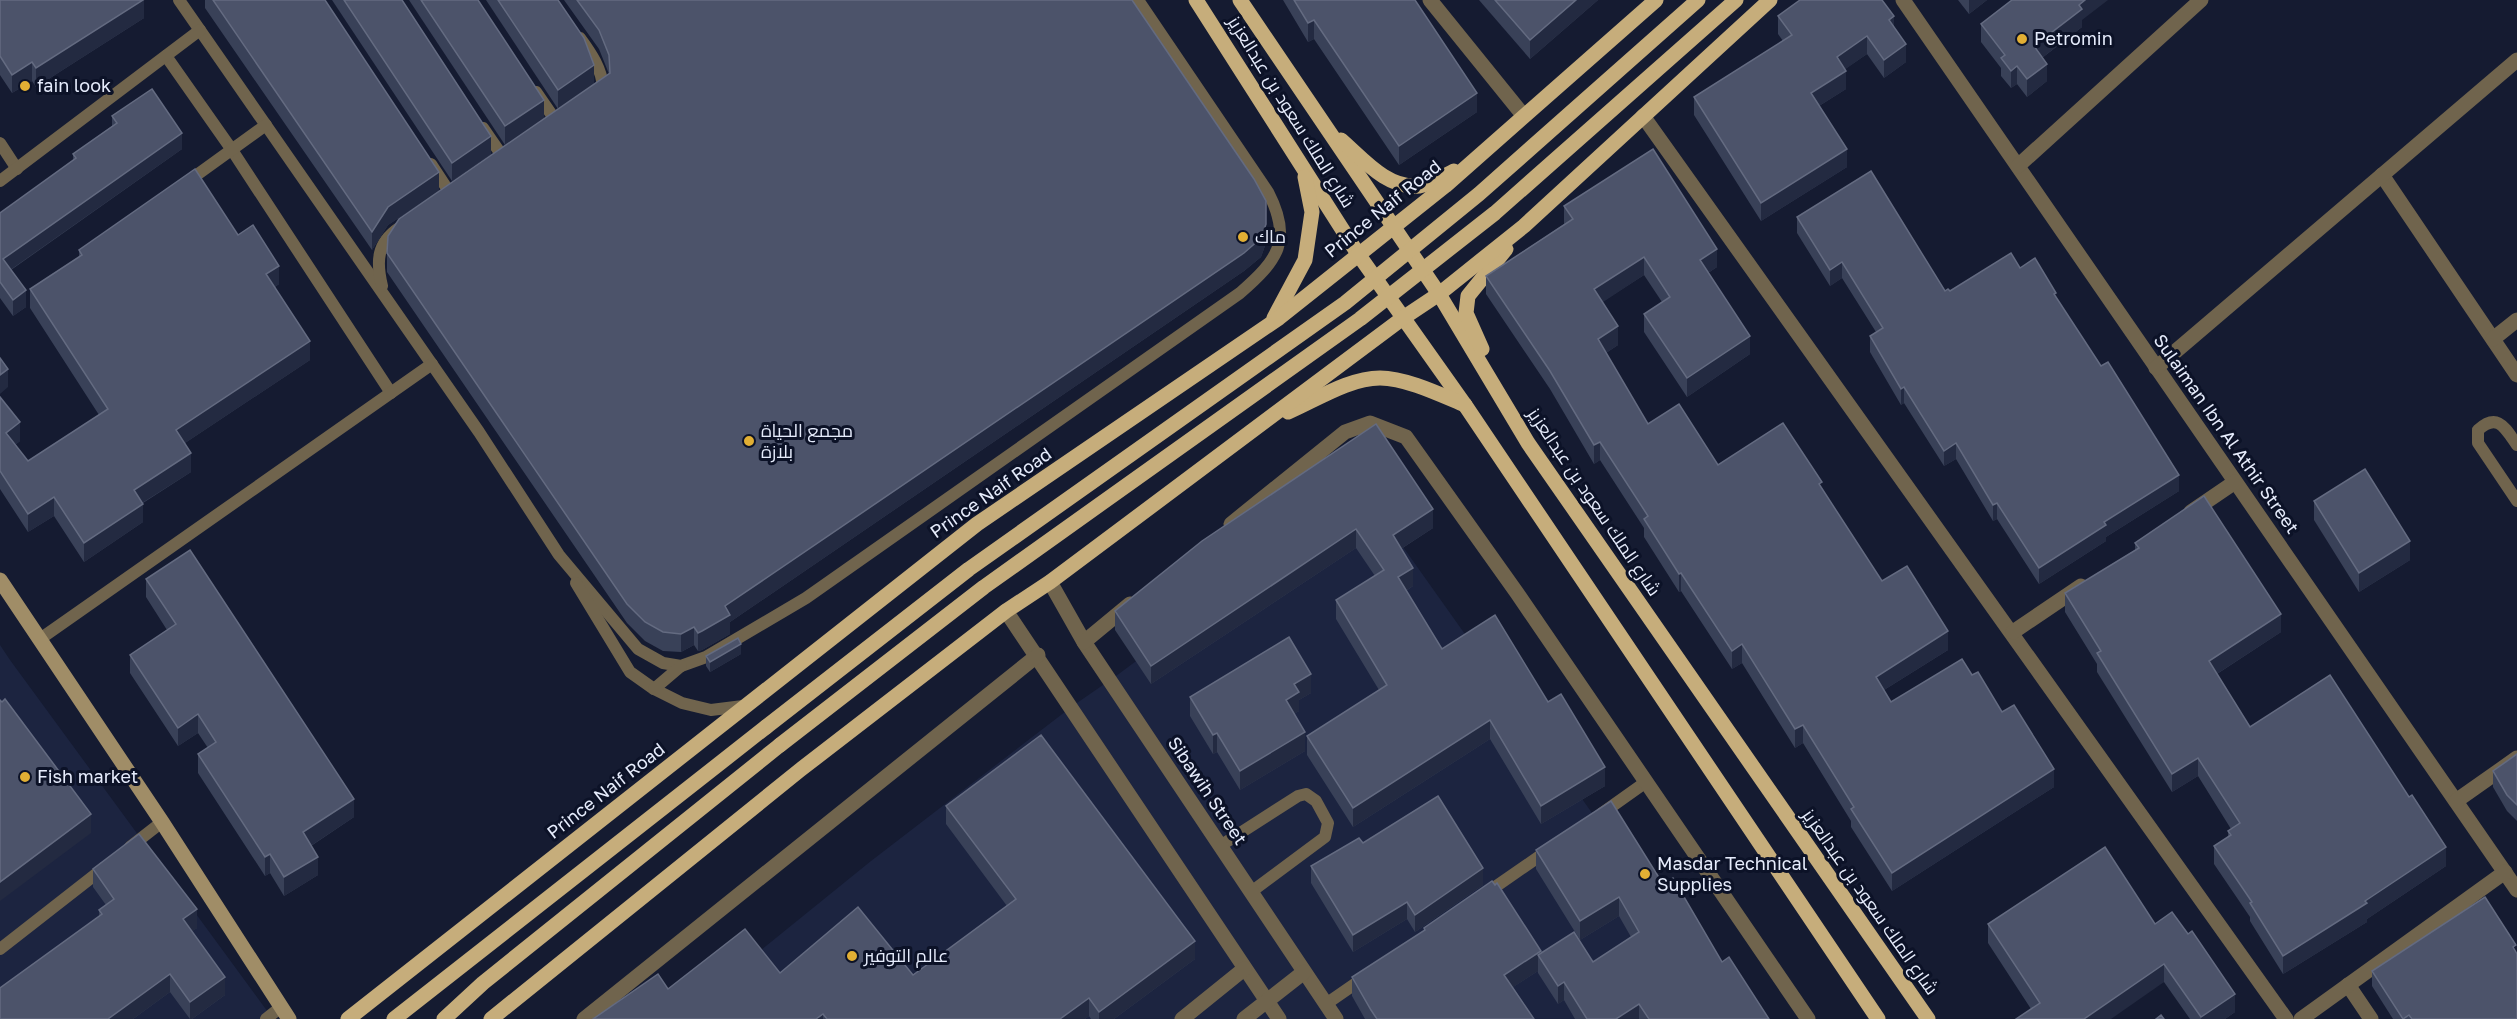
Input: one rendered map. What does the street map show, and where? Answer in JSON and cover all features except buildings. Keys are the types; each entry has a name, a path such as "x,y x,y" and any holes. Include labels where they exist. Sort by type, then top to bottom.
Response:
{"main road":[{"name":"شارع الملك سعود بن عبدالعزيز","path":"1196,0 1358,254 1465,405 1878,1019"},
{"name":"شارع الملك سعود بن عبدالعزيز","path":"1240,0 1439,294 1528,443 1928,1019"},
{"name":"Prince Naif Road","path":"348,1019 977,524 1271,324 1394,228 1656,0"},
{"path":"394,1019 969,569 1345,303 1479,194 1698,0"},
{"path":"444,1019 483,983 780,745 984,587 1360,319 1495,213 1736,0"},
{"path":"491,1019 800,770 1006,611 1050,582 1439,294 1524,225 1770,0"},
{"path":"1324,125 1381,175 1402,185 1421,186 1468,165"},
{"path":"1271,324 1305,260 1312,212 1304,169"},
{"path":"1524,225 1468,296 1466,313 1528,443"},
{"path":"1261,424 1353,383 1381,378 1415,386 1465,405"}],"street":[{"path":"1430,0 1523,115"},
{"name":"Sulaiman Ibn Al Athir Street","path":"1903,0 2517,890"},
{"path":"2018,166 2201,0"},
{"path":"2156,368 2517,60"},
{"path":"1643,116 2013,632 2286,1019"},
{"path":"2382,175 2517,375"},
{"path":"2493,339 2517,320"},
{"path":"1214,537 1345,432 1370,423 1406,437 1517,593 1808,1019"},
{"path":"2177,521 2235,482"},
{"path":"0,580 162,822 285,1013"},
{"path":"2013,632 2090,580"},
{"name":"Sibawih Street","path":"1050,582 1083,642 1336,1019"},
{"path":"1083,642 1140,597"},
{"path":"1006,611 1038,655 1279,1019"},
{"path":"584,1019 1038,655"},
{"path":"2456,801 2517,758"},
{"path":"2301,1019 2505,872"},
{"path":"1182,1019 1244,969"},
{"path":"1244,1019 1304,972"},
{"path":"2348,985 2372,1019"}],"lane":[{"path":"195,0 183,5 432,364 559,555 630,672 654,689 682,703 711,710 743,706"},
{"path":"654,689 681,666 706,657 806,598 1240,292 1265,271 1275,256 1282,233 1278,211 1268,192 1138,0"},
{"path":"573,28 593,56 603,79 603,88 584,101"},
{"path":"0,181 200,30"},
{"path":"166,56 232,150 391,393"},
{"path":"531,84 556,120"},
{"path":"477,117 503,157"},
{"path":"173,192 266,124"},
{"path":"0,143 17,169"},
{"path":"424,154 450,193"},
{"path":"359,259 380,249 393,232 412,219"},
{"path":"380,249 377,267 384,296"},
{"path":"40,639 432,364"},
{"path":"2517,445 2505,428 2496,421 2490,421 2478,430 2478,443 2517,501"},
{"path":"559,555 638,649 663,663 681,666"},
{"path":"1588,823 1646,782"},
{"path":"1220,846 1298,795 1306,794 1316,801 1328,823 1326,837 1251,892"},
{"path":"0,950 162,822"},
{"path":"1472,903 1559,843"},
{"path":"1326,1004 1375,970"},
{"path":"266,1019 285,1013"}],"shaded area":[{"path":"1364,492 1736,1019 676,1019 871,861 1074,705"},
{"path":"0,645 10,660 273,1019 0,1019"}],"place":[{"name":"Petromin","path":"2022,39"},
{"name":"fain look","path":"25,86"},
{"name":"ماك","path":"1243,237"},
{"name":"مجمع الحياة بلازة","path":"749,441"},
{"name":"Fish market","path":"25,777"},
{"name":"Masdar Technical Supplies","path":"1645,874"},
{"name":"عالم التوفير","path":"852,956"}]}
